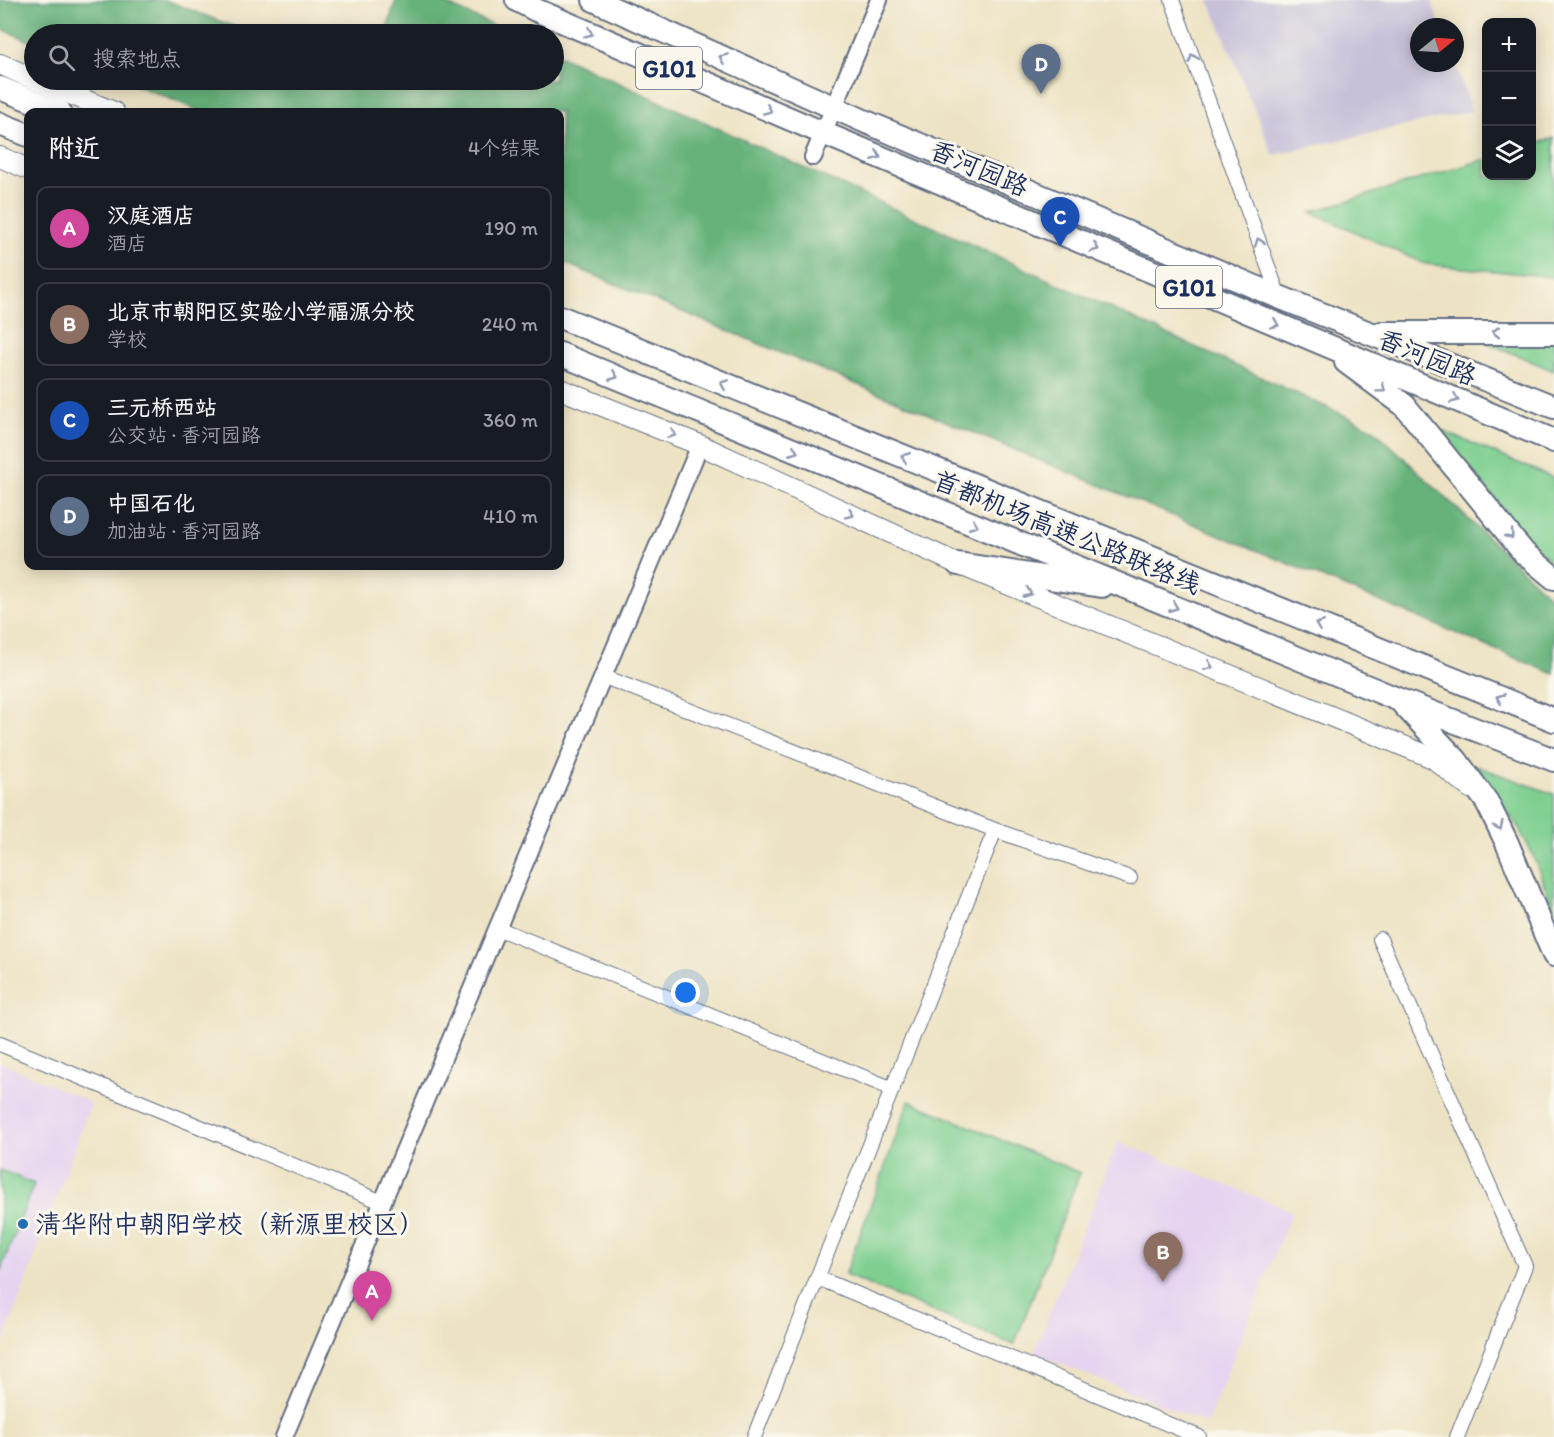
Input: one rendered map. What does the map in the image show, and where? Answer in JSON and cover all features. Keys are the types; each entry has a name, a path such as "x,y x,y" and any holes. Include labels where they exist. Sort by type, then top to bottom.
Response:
{"highway":[{"name":"香河园路","path":"517,0 823,134 1554,441"},
{"name":"香河园路","path":"594,0 833,108 1279,297 1554,407"},
{"path":"0,88 24,86"},
{"path":"36,90 56,108"},
{"name":"首都机场高速公路联络线","path":"564,317 586,328 1554,720"},
{"path":"1371,333 1554,333"},
{"path":"1318,342 1404,405 1524,553 1554,578"},
{"name":"首都机场高速公路联络线","path":"564,356 1397,699 1554,760"},
{"path":"958,564 1136,592"},
{"path":"1397,699 1456,760 1487,802 1507,843 1554,955"}],"main road":[{"path":"0,64 24,80"},
{"path":"45,90 101,108"},
{"path":"0,157 24,166"},
{"path":"564,390 700,445 958,564 1433,758 1487,802"}],"street":[{"path":"813,157 879,0"},
{"path":"1172,0 1279,297"},
{"path":"284,1437 700,445"},
{"path":"602,676 995,830 1130,878"},
{"path":"754,1437 995,830"},
{"path":"497,928 893,1089"},
{"path":"1380,939 1525,1266 1457,1437"},
{"path":"0,1044 382,1202"},
{"path":"818,1278 1199,1437"}],"shaded area":[{"path":"1209,0 1431,0 1438,18 1410,18 1410,72 1458,72 1472,111 1273,155"},
{"name":"清华附中朝阳学校（新源里校区）","path":"0,1062 91,1103 0,1352"},
{"path":"1118,1142 1292,1211 1207,1423 1034,1353"}],"green space":[{"path":"0,0 165,0 227,24 24,24 24,39 0,28"},
{"path":"396,0 437,0 490,24 388,24"},
{"path":"564,58 1372,428 1554,600 1554,674 564,263 564,108 193,108 148,90 564,90"},
{"path":"1554,138 1554,277 1425,264 1311,212 1482,160 1482,180 1536,180 1536,144"},
{"path":"1554,340 1554,371 1486,342"},
{"path":"1438,429 1554,478 1554,564 1525,538"},
{"path":"1476,766 1554,794 1554,910 1532,853 1519,829"},
{"path":"909,1101 1080,1173 1014,1345 845,1275"},
{"path":"0,1170 34,1184 0,1272"}],"place":[{"name":"中国石化","path":"1041,94"},
{"name":"三元桥西站","path":"1060,247"},
{"name":"清华附中朝阳学校（新源里校区）","path":"23,1224"},
{"name":"北京市朝阳区实验小学福源分校","path":"1163,1282"},
{"name":"汉庭酒店","path":"372,1321"}]}
